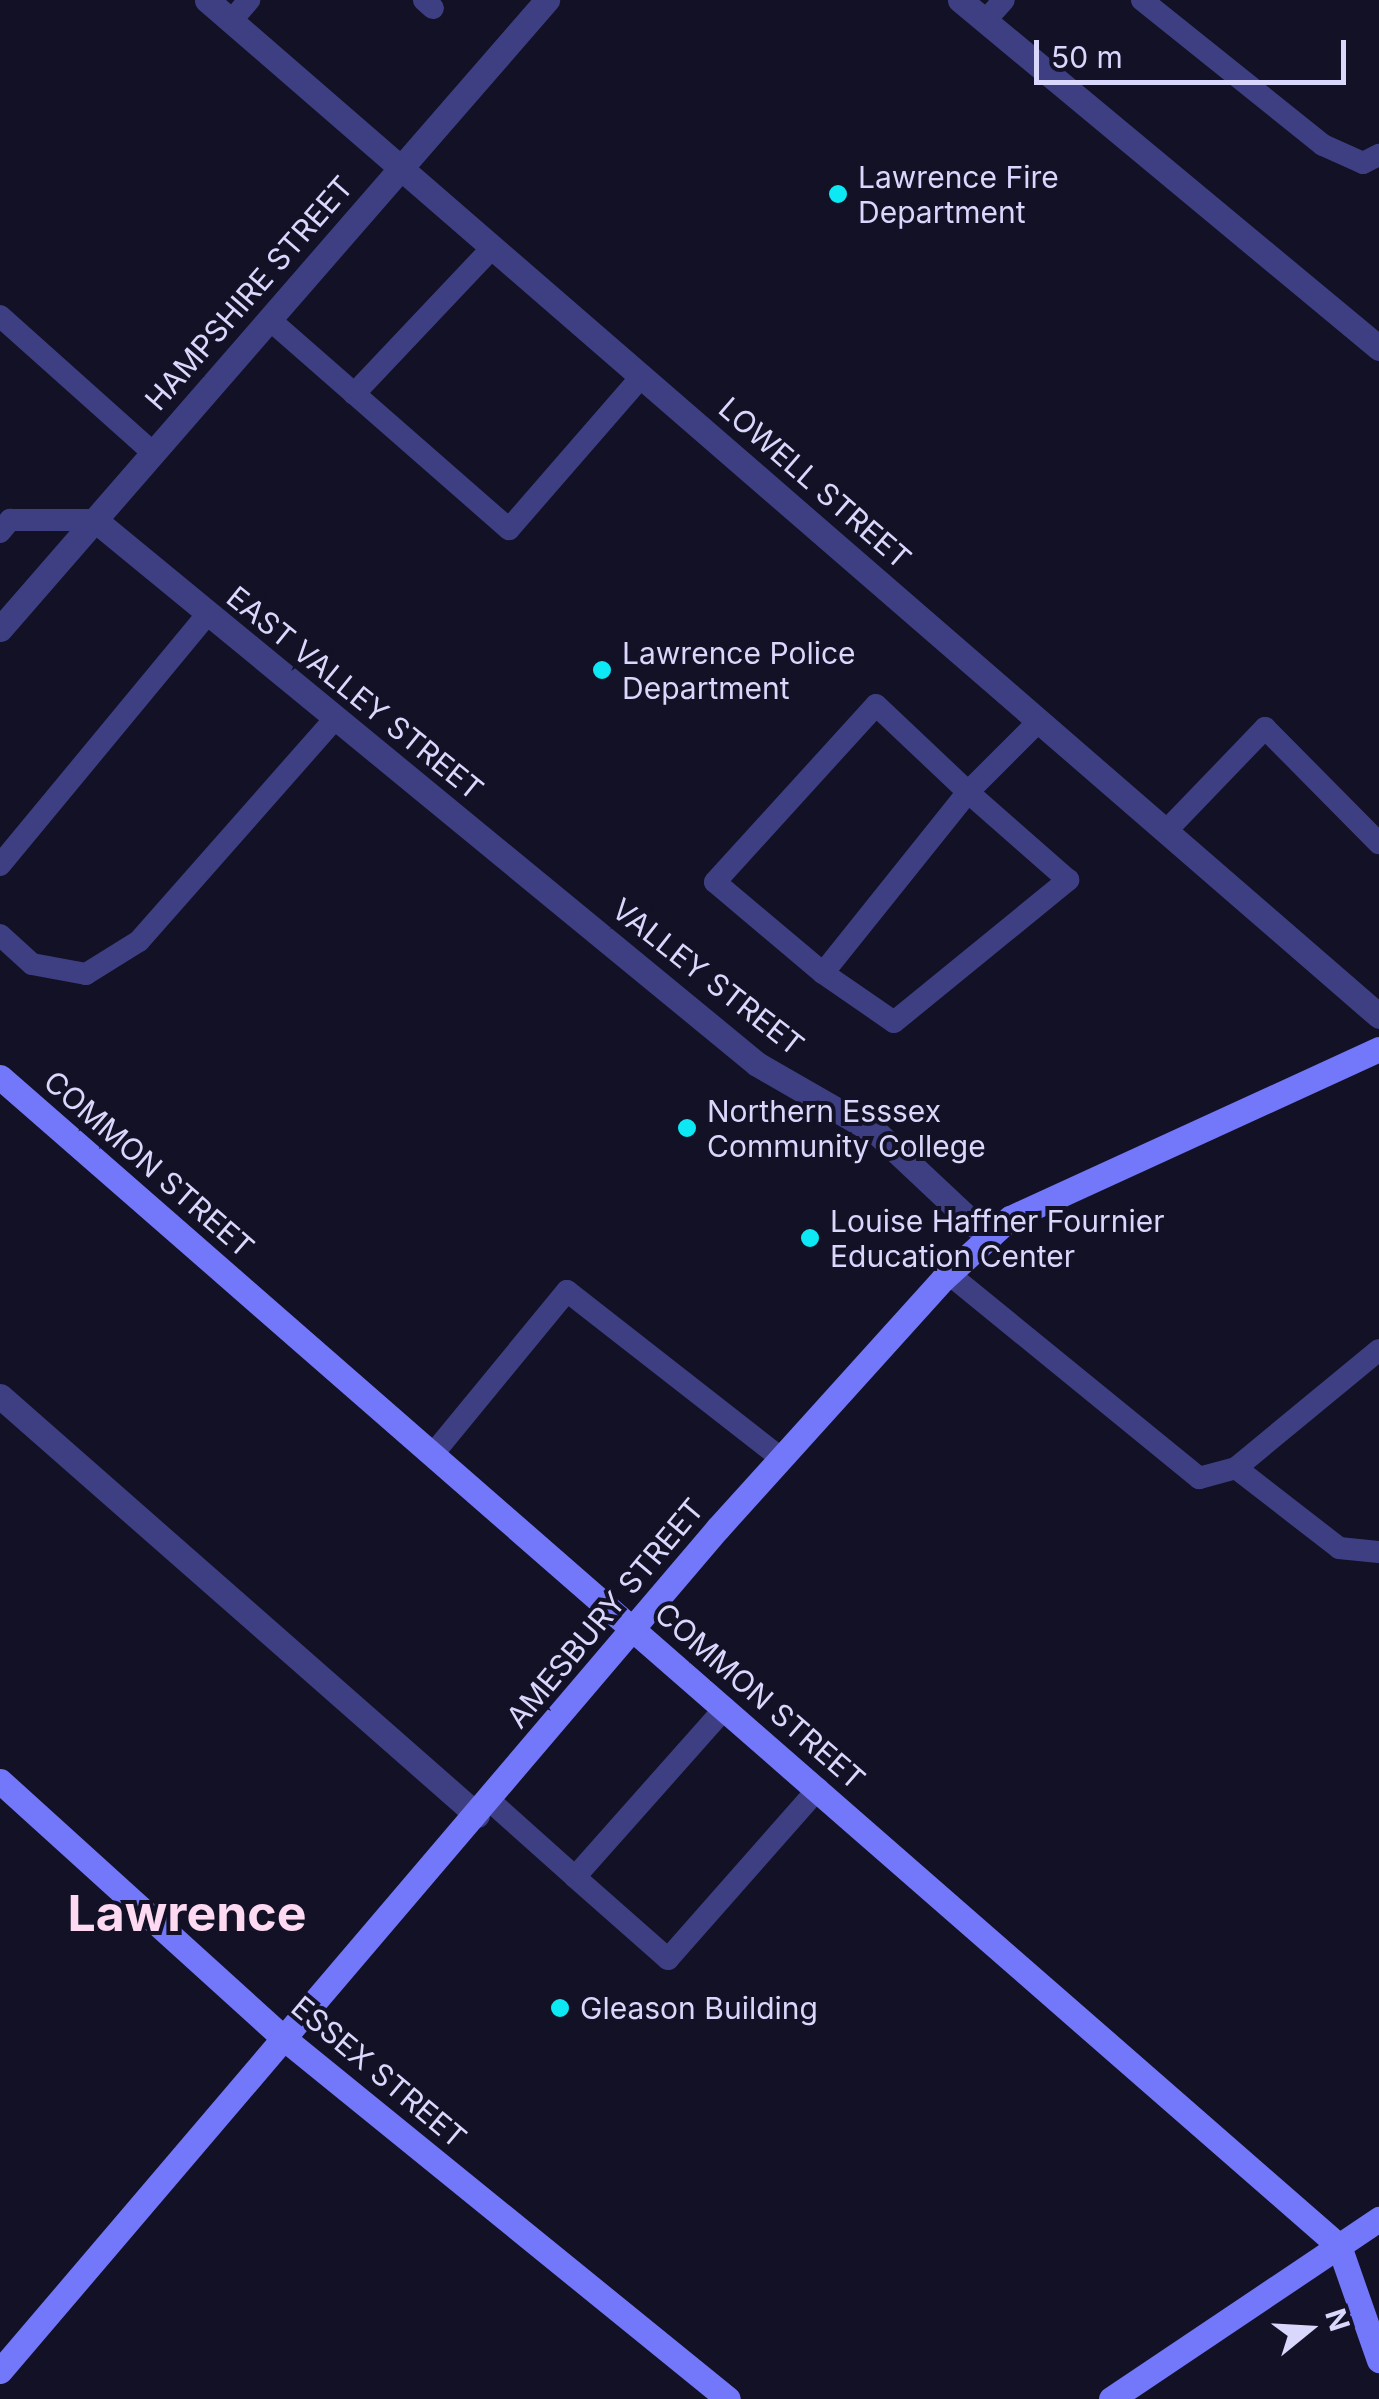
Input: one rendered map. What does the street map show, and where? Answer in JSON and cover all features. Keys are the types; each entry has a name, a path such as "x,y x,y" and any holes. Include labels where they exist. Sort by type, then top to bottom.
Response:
{"main road":[{"name":"AMESBURY STREET","path":"3,2361 286,2040 781,1458 948,1274 1010,1218 1106,1170 1379,1050"},
{"name":"COMMON STREET","path":"0,1077 1339,2246 1379,2360"},
{"name":"ESSEX STREET","path":"0,1781 286,2040 728,2399"},
{"path":"1111,2399 1379,2219"}],"street":[{"name":"LOWELL STREET","path":"208,0 1379,1016"},
{"name":"HAMPSHIRE STREET","path":"0,629 547,0"},
{"path":"960,0 1379,348"},
{"name":"EAST VALLEY STREET","path":"94,520 575,915"},
{"name":"VALLEY STREET","path":"575,915 757,1064 876,1133 988,1238"},
{"path":"0,1396 483,1808"}],"lane":[{"path":"231,21 249,0"},
{"path":"986,21 1004,0"},
{"path":"1142,0 1323,145 1363,163 1379,155"},
{"path":"354,394 493,247"},
{"path":"0,316 153,453"},
{"path":"269,319 510,529 642,376"},
{"path":"0,532 10,520 94,520"},
{"path":"0,866 208,614"},
{"path":"876,705 1068,880 894,1022 823,973 715,882 876,705"},
{"path":"0,935 32,964 86,974 139,941 335,719"},
{"path":"823,973 968,792 1039,721"},
{"path":"1166,831 1264,728 1379,843"},
{"path":"948,1274 1199,1478 1236,1468 1379,1350"},
{"path":"433,1454 567,1290 781,1458"},
{"path":"1236,1468 1339,1548 1379,1552"},
{"path":"574,1877 725,1708"},
{"path":"483,1808 574,1877 668,1959 818,1789"}],"place":[{"name":"Lawrence Fire Department","path":"838,194"},
{"name":"Lawrence Police Department","path":"602,670"},
{"name":"Northern Esssex Community College","path":"687,1128"},
{"name":"Louise Haffner Fournier Education Center","path":"810,1238"},
{"name":"Gleason Building","path":"560,2008"}],"district":[{"name":"Lawrence","path":"187,1914"}]}
